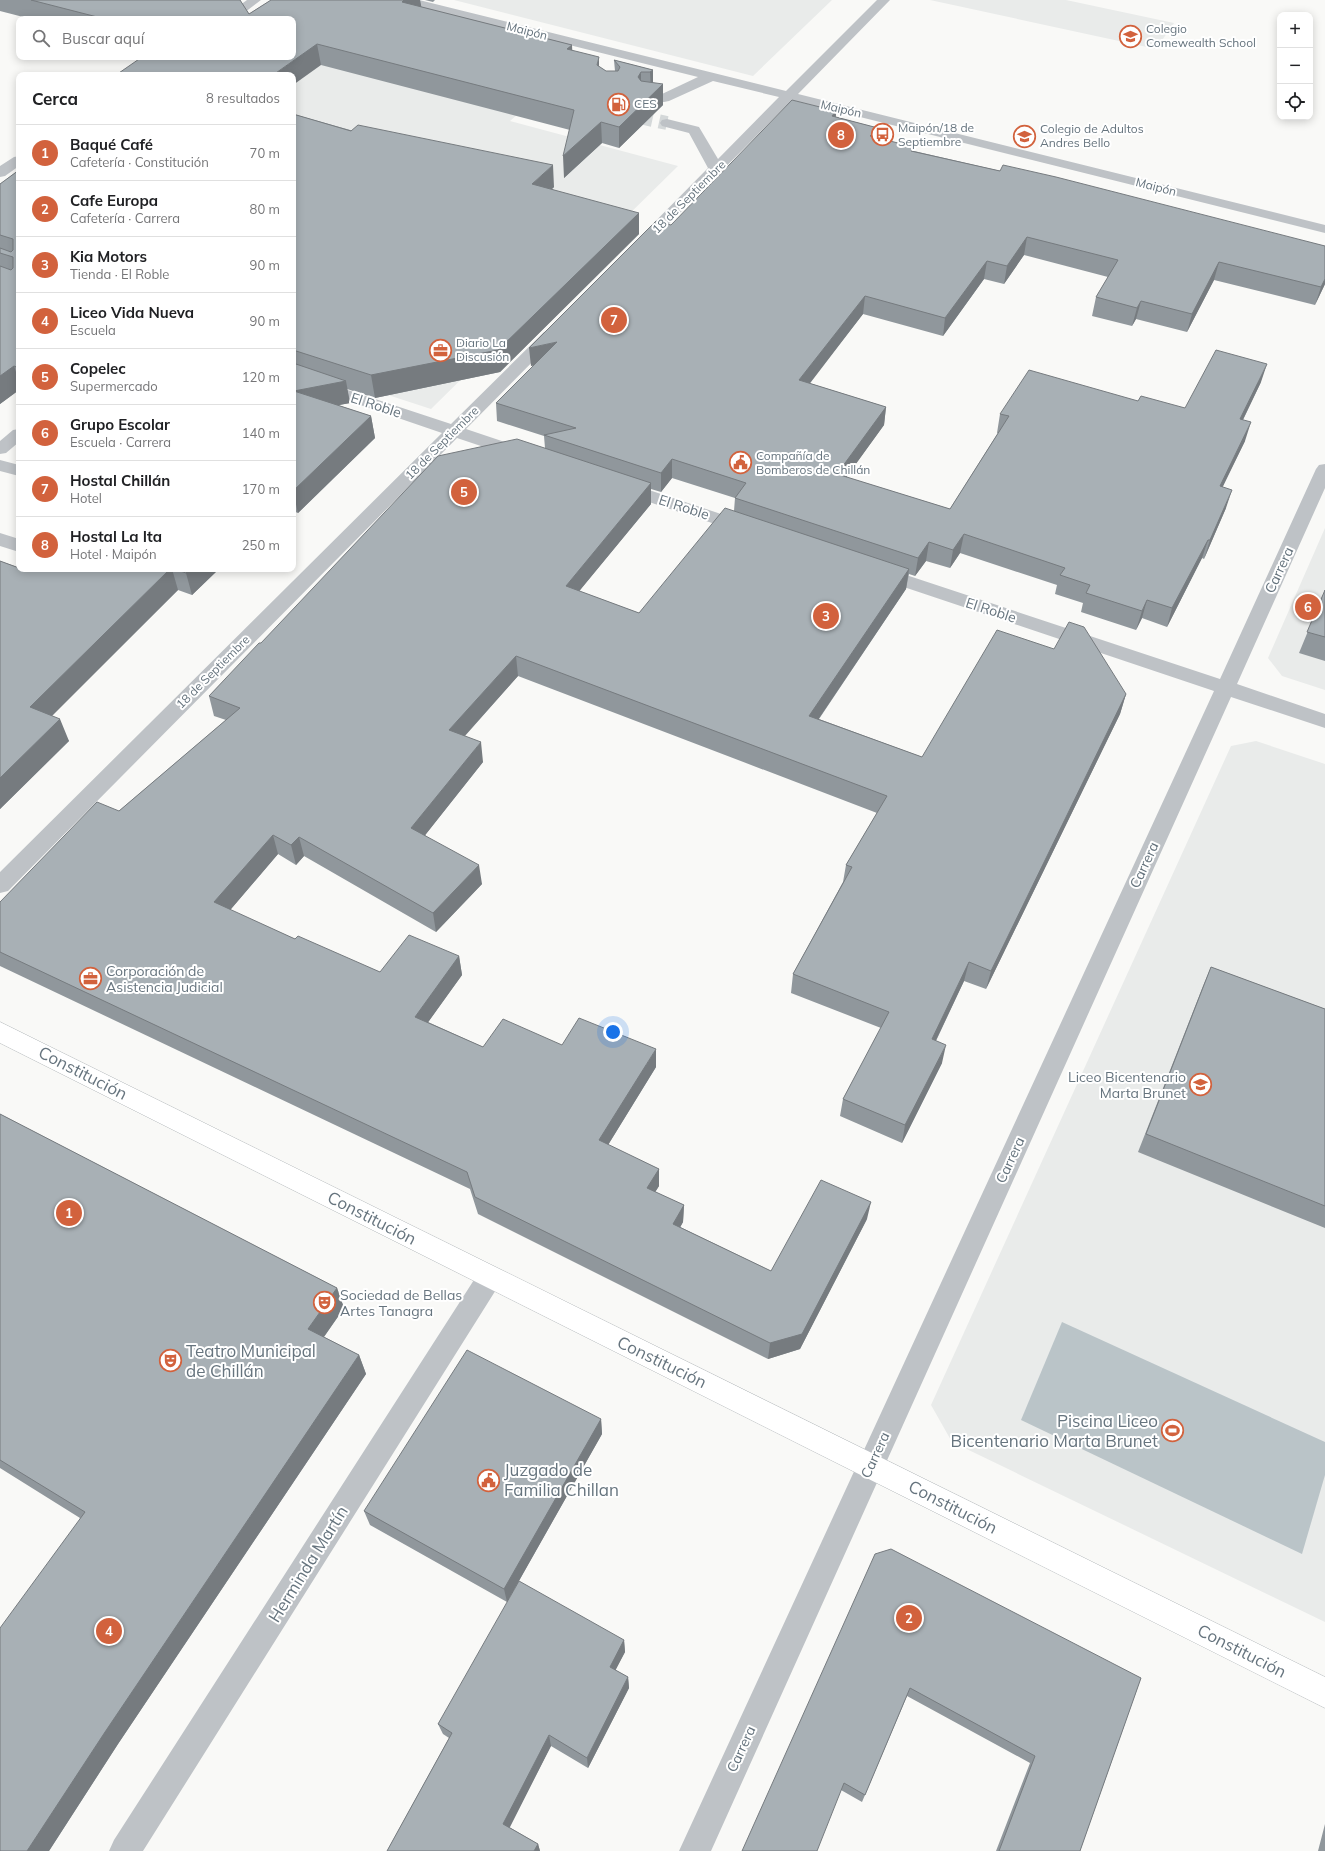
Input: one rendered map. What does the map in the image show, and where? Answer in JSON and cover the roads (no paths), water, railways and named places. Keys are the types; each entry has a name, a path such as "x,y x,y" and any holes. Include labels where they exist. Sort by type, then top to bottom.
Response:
{"main road":[{"name":"Constitución","path":"0,1032 1325,1693"}],"street":[{"path":"231,16 255,0"},
{"name":"Maipón","path":"404,0 453,6 612,59 710,77 902,123 1325,229"},
{"name":"18 de Septiembre","path":"627,258 884,0"},
{"path":"646,97 664,98 710,77"},
{"path":"667,123 694,130 716,169"},
{"path":"0,173 16,162"},
{"name":"18 de Septiembre","path":"0,885 560,325"},
{"name":"El Roble","path":"296,378 538,458"},
{"path":"0,449 16,436"},
{"path":"0,464 16,471"},
{"name":"Carrera","path":"695,1851 1325,469"},
{"name":"El Roble","path":"606,481 764,534"},
{"path":"0,539 16,545"},
{"name":"El Roble","path":"862,567 1325,721"},
{"name":"Herminda Martín","path":"125,1851 490,1277"}],"tunnel":[{"path":"626,103 627,111 644,118 667,123"}],"place":[{"name":"Colegio Comewealth School","path":"1130,36"},
{"name":"CES","path":"618,104"},
{"name":"Hostal La Ita","path":"841,135"},
{"name":"Maipón/18 de Septiembre","path":"882,135"},
{"name":"Colegio de Adultos Andres Bello","path":"1024,136"},
{"name":"Hostal Chillán","path":"614,320"},
{"name":"Diario La Discusión","path":"441,350"},
{"name":"Compañía de Bomberos de Chillán","path":"741,463"},
{"name":"Copelec","path":"464,492"},
{"name":"Grupo Escolar","path":"1308,607"},
{"name":"Kia Motors","path":"826,616"},
{"name":"Corporación de Asistencia Judicial","path":"91,979"},
{"name":"Liceo Bicentenario Marta Brunet","path":"1201,1085"},
{"name":"Baqué Café","path":"69,1213"},
{"name":"Sociedad de Bellas Artes Tanagra","path":"324,1303"},
{"name":"Teatro Municipal de Chillán","path":"170,1361"},
{"name":"Piscina Liceo Bicentenario Marta Brunet","path":"1173,1431"},
{"name":"Juzgado de Familia Chillan","path":"488,1480"},
{"name":"Cafe Europa","path":"909,1618"},
{"name":"Liceo Vida Nueva","path":"109,1631"}]}
